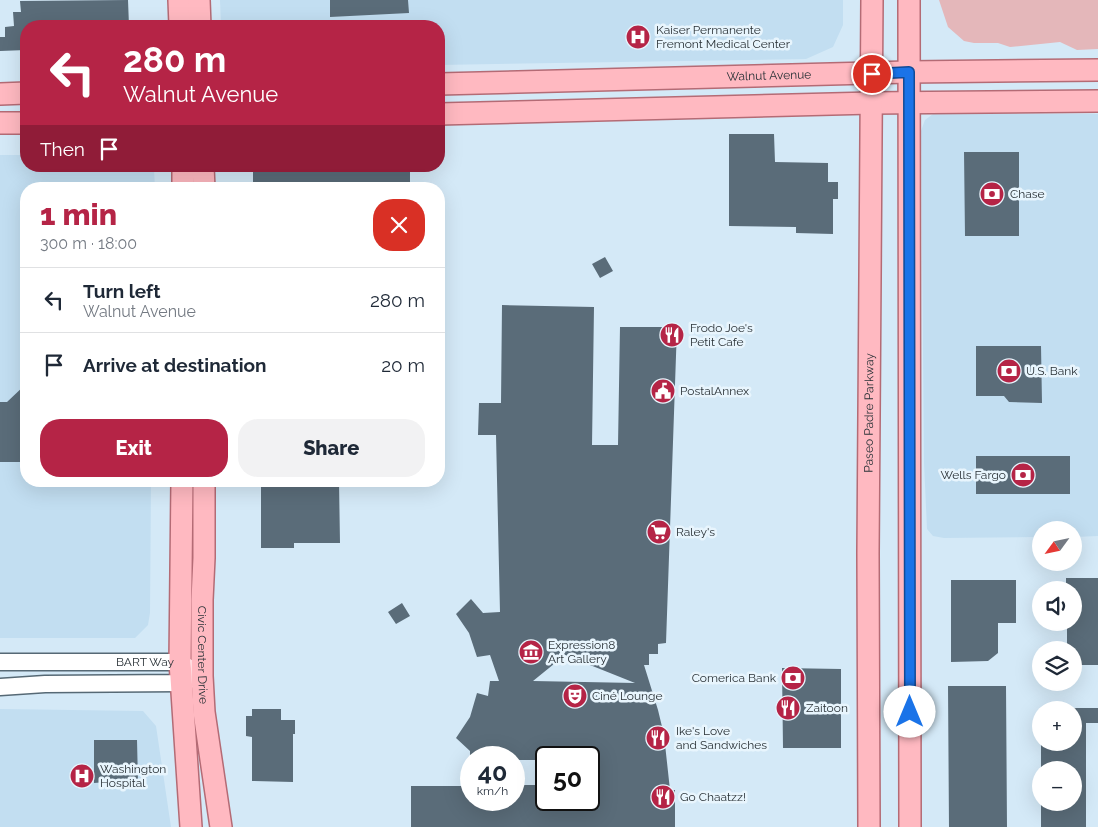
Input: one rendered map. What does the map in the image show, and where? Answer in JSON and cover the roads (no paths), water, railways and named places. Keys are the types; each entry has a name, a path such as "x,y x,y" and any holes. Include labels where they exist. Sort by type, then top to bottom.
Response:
{"main road":[{"path":"179,0 180,20"},
{"path":"200,0 200,20"},
{"name":"Paseo Padre Parkway","path":"869,827 868,554 872,0"},
{"path":"909,0 910,827"},
{"name":"Walnut Avenue","path":"445,84 909,72 1098,70"},
{"path":"0,94 20,93"},
{"path":"445,114 872,103 1098,100"},
{"path":"0,124 20,123"},
{"name":"Civic Center Drive","path":"182,487 181,673 191,827"},
{"name":"Civic Center Drive","path":"204,487 202,676 204,712 221,827"}],"street":[{"name":"BART Way","path":"0,662 181,673 202,676"},
{"name":"BART Way","path":"0,687 181,673"}],"place":[{"name":"Kaiser Permanente Fremont Medical Center","path":"638,37"},
{"name":"Chase","path":"992,194"},
{"name":"Frodo Joe's Petit Cafe","path":"672,335"},
{"name":"U.S. Bank","path":"1009,371"},
{"name":"PostalAnnex","path":"663,391"},
{"name":"Wells Fargo","path":"1023,475"},
{"name":"Raley's","path":"659,532"},
{"name":"Expression8 Art Gallery","path":"531,652"},
{"name":"Comerica Bank","path":"793,678"},
{"name":"Ciné Lounge","path":"575,696"},
{"name":"Zaitoon","path":"788,708"},
{"name":"Ike's Love and Sandwiches","path":"658,738"},
{"name":"Washington Hospital","path":"82,776"},
{"name":"Go Chaatzz!","path":"663,797"}]}
